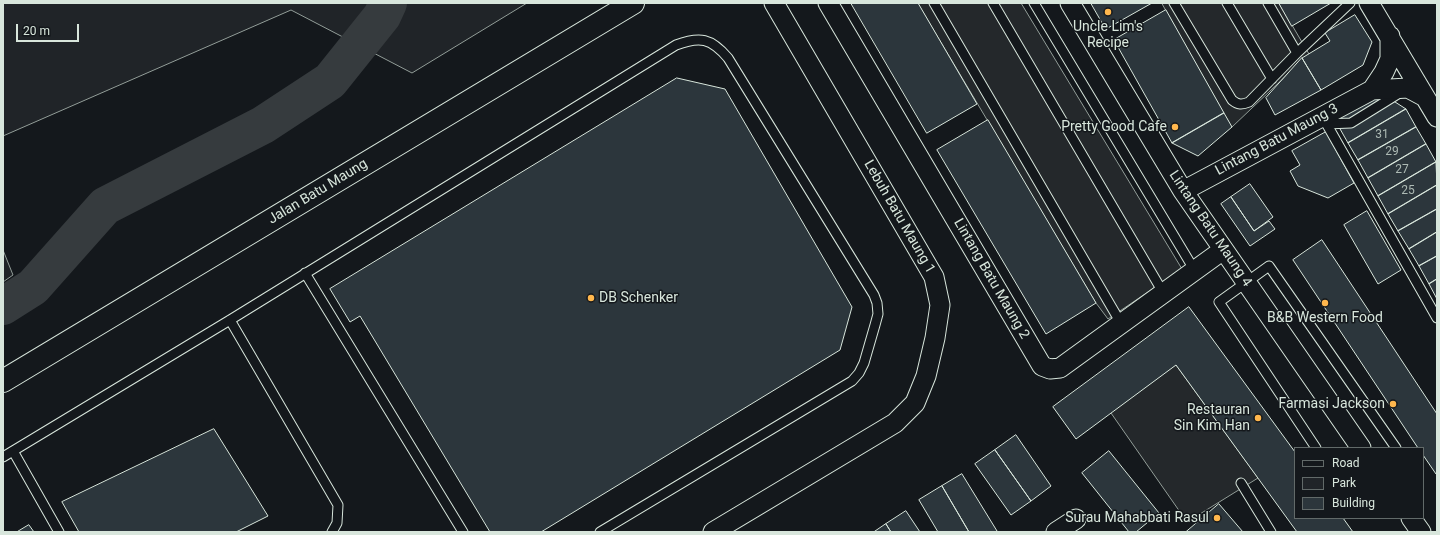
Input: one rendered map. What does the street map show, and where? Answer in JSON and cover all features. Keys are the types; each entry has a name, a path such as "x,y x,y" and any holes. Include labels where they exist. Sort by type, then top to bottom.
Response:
{"street":[{"name":"Jalan Batu Maung","path":"3,381 633,3"},
{"name":"Lebuh Batu Maung 1","path":"713,532 895,423 915,403 926,376 940,305 934,277 774,3"},
{"name":"Lintang Batu Maung 2","path":"828,3 1042,366 1050,369 1060,368 1223,250"},
{"name":"Lintang Batu Maung 4","path":"1070,3 1183,190 1246,284 1360,447"},
{"path":"1369,3 1437,117"},
{"name":"Lintang Batu Maung 3","path":"1183,190 1324,120 1372,90 1384,72 1390,59 1390,36"},
{"name":"Lintang Batu Maung 3","path":"1372,90 1408,88"},
{"path":"1408,88 1425,97"},
{"path":"1056,532 1076,519"},
{"path":"1412,519 1421,532"},
{"path":"1430,532 1437,528"}],"lane":[{"path":"934,3 1122,324"},
{"path":"993,3 1164,294"},
{"path":"1034,3 1195,271"},
{"path":"1174,3 1232,100 1240,104 1249,102 1297,53 1350,3"},
{"path":"1227,3 1272,79"},
{"path":"1268,3 1297,53"},
{"path":"3,457 230,320 676,45 690,40 705,40 718,46 728,58 874,295 878,314 864,363 859,373 852,381 600,532"},
{"path":"1324,120 1352,123 1408,88"},
{"path":"1324,120 1437,318"},
{"path":"1315,447 1219,302 1269,266 1395,447"},
{"path":"305,273 463,532"},
{"path":"230,320 338,505 337,523 332,532"},
{"path":"13,451 59,532"},
{"path":"1241,483 1271,532"}],"green space":[{"path":"3,3 527,3 412,73 291,10 3,136"},
{"path":"3,250 13,275 3,282"}],"shaded area":[{"path":"918,3 1021,3 1182,269 1108,319 1096,303"},
{"path":"1162,3 1279,3 1309,54 1232,127"},
{"path":"1176,365 1258,478 1187,522 1111,413"}],"building":[{"path":"851,3 918,3 977,104 927,133"},
{"path":"1091,3 1152,3 1106,29"},
{"path":"1279,3 1331,3 1292,26"},
{"path":"1166,10 1224,113 1172,143 1114,40"},
{"path":"1355,15 1372,42 1363,65 1321,90 1302,58 1330,41 1325,33"},
{"path":"1302,58 1321,90 1275,115 1266,98"},
{"name":"DB Schenker","path":"677,78 725,89 852,307 840,350 541,532 490,532 360,316 350,322 330,289"},
{"path":"1381,93 1406,109 1348,143 1335,120"},
{"path":"1406,109 1416,127 1358,160 1348,143"},
{"path":"1224,113 1232,127 1198,156 1172,143"},
{"path":"988,120 1096,303 1046,334 937,150"},
{"path":"1416,127 1426,144 1368,178 1358,160"},
{"path":"1326,132 1354,183 1328,198 1298,186 1290,171 1300,165 1292,151"},
{"path":"1426,144 1436,162 1378,196 1368,178"},
{"path":"1436,162 1437,185 1388,214 1378,196"},
{"path":"1250,184 1273,217 1254,231 1231,197"},
{"path":"1437,185 1437,209 1398,231 1388,214"},
{"path":"1231,197 1254,231 1269,221 1275,229 1250,246 1221,204"},
{"path":"1437,209 1437,232 1409,249 1398,231"},
{"path":"1367,211 1401,270 1378,284 1344,225"},
{"path":"1437,232 1437,256 1419,266 1409,249"},
{"path":"1322,240 1437,414 1436,474 1424,456 1424,447 1417,447 1293,260"},
{"path":"1437,256 1437,279 1429,284 1419,266"},
{"path":"1437,279 1437,299 1429,284"},
{"path":"1189,307 1294,451 1294,519 1344,519 1353,532 1297,532 1176,365 1076,439 1053,407"},
{"path":"214,429 268,516 236,532 79,532 62,502"},
{"path":"1016,435 1051,486 1031,501 995,450"},
{"path":"995,450 1031,501 1011,515 975,464"},
{"path":"1109,451 1159,513 1136,532 1129,532 1082,473"},
{"path":"962,474 997,531 969,532 942,486"},
{"path":"942,486 969,532 938,532 919,500"},
{"name":"Surau Mahabbati Rasul","path":"1219,504 1243,532 1186,532"},
{"path":"906,511 920,532 891,532 886,524"},
{"path":"886,524 891,532 874,532"},
{"path":"29,525 34,532 17,532"}],"waterway":[{"path":"3,306 33,287 105,206 263,125 330,81 382,16 388,3"}],"place":[{"name":"Uncle Lim's Recipe","path":"1108,12"},
{"name":"Pretty Good Cafe","path":"1175,127"},
{"name":"DB Schenker","path":"591,298"},
{"name":"B&B Western Food","path":"1325,303"},
{"name":"Farmasi Jackson","path":"1393,404"},
{"name":"Restauran Sin Kim Han","path":"1258,418"},
{"name":"Surau Mahabbati Rasul","path":"1217,518"}]}
